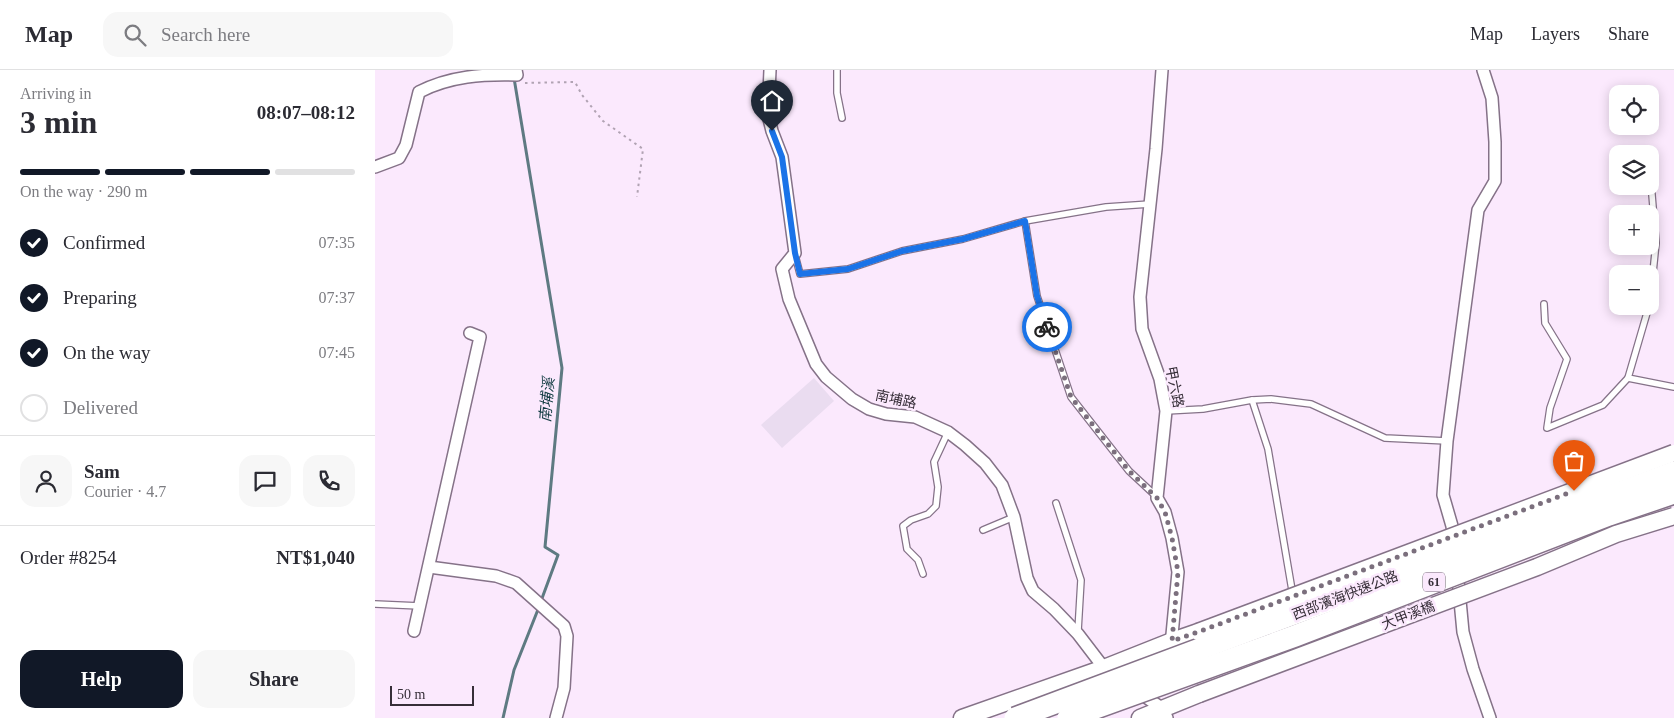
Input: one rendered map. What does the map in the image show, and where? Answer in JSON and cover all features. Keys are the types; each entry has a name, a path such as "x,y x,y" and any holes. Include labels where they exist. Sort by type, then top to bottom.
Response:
{"highway":[{"name":"西部濱海快速公路","path":"1015,718 1674,472"},
{"name":"西部濱海快速公路","path":"1068,718 1295,636 1609,515 1674,493"}],"street":[{"path":"770,70 768,115 782,157 795,253"},
{"name":"甲六路","path":"1157,498 1166,411 1161,380 1142,329 1140,297 1156,149 1162,70"},
{"path":"1483,70 1492,98 1495,181 1478,210 1447,441 1443,495 1452,526 1463,632 1473,670 1490,718"},
{"path":"375,167 399,158 406,145 419,92 433,85 477,75 516,72"},
{"name":"南埔路","path":"795,253 782,270 789,299 816,364 827,377 852,399 869,409 886,414 915,417 948,432 985,463 1002,485 1014,517 1027,578 1033,591 1078,634 1104,668 1165,714"},
{"path":"414,631 480,337 470,333"},
{"path":"962,718 1104,668 1674,453"},
{"path":"1157,498 1165,512 1178,572 1165,714"},
{"name":"大甲溪橋","path":"1140,718 1165,714 1199,694 1527,570 1616,534 1674,516"},
{"path":"429,566 496,576 516,583 564,626 567,636 564,688 556,718"}],"lane":[{"path":"837,70 837,94 842,118"},
{"path":"1652,195 1656,243 1654,265"},
{"path":"795,253 800,274 848,269 902,251 963,239 1025,221 1106,207 1150,204"},
{"path":"1025,221 1037,296 1071,397 1129,471 1157,498"},
{"path":"1544,304 1545,323 1567,359 1550,408 1547,428 1603,404 1628,378 1646,315"},
{"path":"1628,378 1674,387"},
{"path":"1166,411 1203,409 1252,400 1271,399 1311,404 1385,438 1447,441"},
{"path":"1252,400 1269,449 1293,597"},
{"path":"923,574 918,560 907,549 903,526 911,520 928,514 936,506 938,487 934,462 948,432"},
{"path":"1056,503 1081,580 1078,634"},
{"path":"983,530 1014,517"},
{"path":"375,604 420,606"}],"path":[{"path":"516,72 525,83 575,82 603,121 643,149 637,197"}],"shaded area":[{"path":"814,378 834,401 782,448 761,425"}],"waterway":[{"name":"南埔溪","path":"514,78 562,368 545,547 558,555 541,601"},
{"name":"南埔溪","path":"503,718 514,670 539,607"}],"way so far":[{"path":"1047,327 1071,397 1129,471 1157,498 1165,512 1178,572 1172,641 1574,491"}],"route":[{"path":"772,131 782,157 795,253 800,274 848,269 902,251 963,239 1025,221 1037,296 1047,327"}]}
